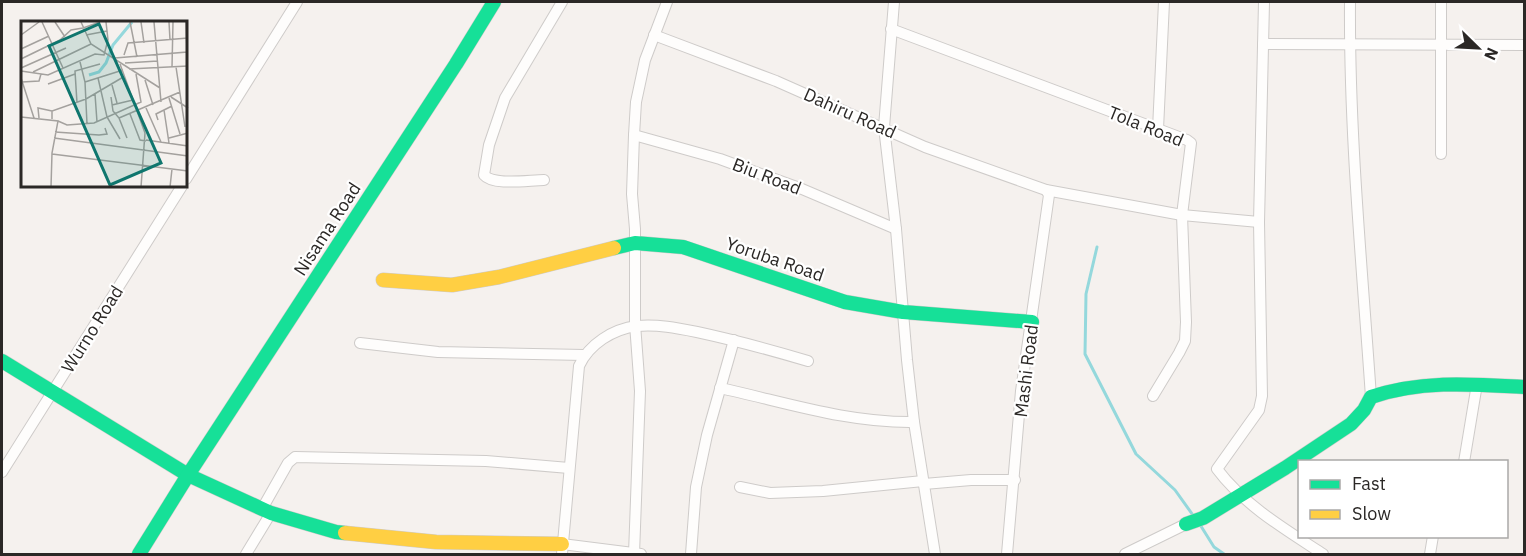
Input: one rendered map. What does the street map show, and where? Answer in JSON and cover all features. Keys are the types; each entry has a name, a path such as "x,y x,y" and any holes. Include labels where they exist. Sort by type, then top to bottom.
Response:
{"street":[{"path":"188,176 297,2"},
{"name":"Nisama Road","path":"139,555 188,475 494,2"},
{"path":"544,180 495,181 484,175 489,145 505,98 562,2"},
{"path":"2,361 52,394 188,475 266,511 336,532 436,542 636,554 640,391 632,194 634,135 636,102 645,60 667,2"},
{"path":"894,2 884,127 897,229 914,422 935,555"},
{"path":"1158,129 1164,2"},
{"path":"1264,2 1259,222 1262,396 1259,411 1217,469 1241,495 1298,538"},
{"path":"1125,555 1186,524 1203,518 1241,495 1351,424 1364,410 1371,397 1358,213 1350,2"},
{"path":"1441,2 1441,154"},
{"name":"Tola Road","path":"891,29 1191,143 1182,215 1185,341 1153,396"},
{"name":"Dahiru Road","path":"654,35 776,81 925,147 1046,189 1182,215 1259,222"},
{"path":"1263,44 1524,45"},
{"name":"Biu Road","path":"634,135 720,159 802,189 897,229"},
{"name":"Wurno Road","path":"2,472 181,188"},
{"name":"Mashi Road","path":"1007,555 1021,391 1049,195 1046,189"},
{"name":"Yoruba Road","path":"383,280 452,285 533,270 635,243 683,247 845,302 903,312 1032,322"},
{"path":"562,549 579,366 584,355 610,334 636,326 667,326 734,340 808,361"},
{"path":"692,555 696,487 707,435 734,340"},
{"path":"360,343 438,352 584,355"},
{"path":"1371,397 1411,386 1477,384 1524,387"},
{"path":"1464,460 1477,384"},
{"path":"720,388 845,418 887,423 914,422"},
{"path":"246,555 288,463 295,457 486,461 569,468"},
{"path":"740,488 781,493 971,480 1015,480"},
{"path":"1298,538 1323,555"},
{"path":"1430,555 1433,538"},
{"path":"1145,555 1149,542"}],"waterway":[{"path":"1097,247 1086,294 1085,354 1136,454 1175,490 1195,518"},
{"path":"1199,523 1214,547 1224,554"}],"traffic: fast":[{"path":"139,554 494,2"},
{"path":"614,248 635,243 683,247 845,302 903,312 1032,322"},
{"path":"2,361 188,475 271,513 345,533"},
{"path":"1186,524 1203,518 1351,424 1364,410 1371,397 1428,386 1466,384 1524,387"}],"traffic: slow":[{"path":"383,280 452,285 499,277 614,248"},
{"path":"345,533 436,542 562,544"}]}
